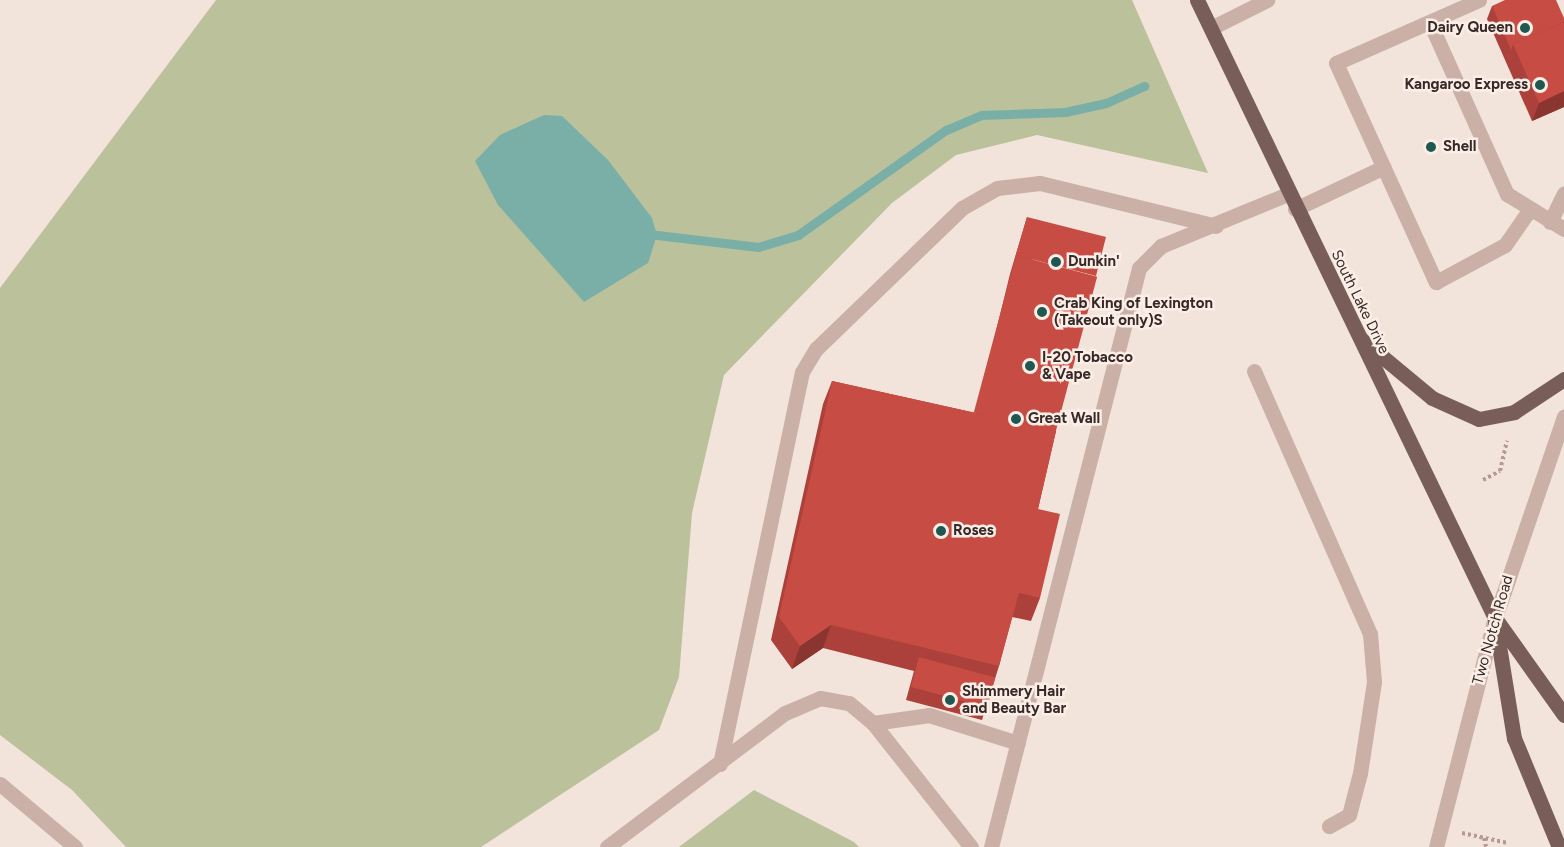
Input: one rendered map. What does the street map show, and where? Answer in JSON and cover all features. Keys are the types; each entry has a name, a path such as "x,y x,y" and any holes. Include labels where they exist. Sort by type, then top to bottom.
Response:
{"main road":[{"name":"South Lake Drive","path":"1197,0 1295,209 1495,618 1564,716"},
{"path":"1356,334 1432,398 1464,417 1479,419 1514,412 1564,379"},
{"name":"South Lake Drive","path":"1495,618 1514,738 1559,847"}],"street":[{"path":"1211,28 1266,0"},
{"path":"1479,0 1335,63 1436,282 1505,245 1530,209"},
{"path":"1430,23 1508,194 1557,226 1564,193"},
{"path":"1295,209 1384,167"},
{"path":"720,764 802,372 816,349 962,208 998,188 1040,183 1216,226"},
{"path":"991,847 1139,268 1161,246 1216,226 1288,194"},
{"path":"1254,371 1370,634 1374,682 1355,796 1349,815 1329,826"},
{"name":"Two Notch Road","path":"1436,847 1495,618 1564,417"},
{"path":"607,847 805,701 835,699 873,723 971,847"},
{"path":"873,723 929,715 1018,743"},
{"path":"0,784 75,847"}],"path":[{"path":"1483,480 1500,471 1507,441"},
{"path":"1462,833 1508,843"},
{"path":"1484,838 1486,847"}],"green space":[{"path":"216,0 1132,0 1208,173 1037,135 956,155 892,203 724,375 692,513 679,677 659,730 481,847 126,847 72,790 0,735 0,288"},
{"path":"754,790 854,842 859,847 679,847"}],"water":[{"path":"544,115 562,116 608,160 652,218 657,235 648,263 584,302 498,205 475,161 500,135"}],"building":[{"path":"1505,0 1556,0 1564,22 1513,44 1511,50 1492,6"},
{"name":"Kangaroo Express","path":"1564,22 1564,91 1539,103 1513,44"},
{"path":"1027,217 1106,237 1096,276 1016,255 1014,261"},
{"path":"1016,255 1097,277 1055,434 974,412"},
{"path":"832,381 1056,431 1038,509 1060,514 1040,598 1019,593 999,666 831,625 800,646 779,617"},
{"path":"919,657 995,677 987,707 911,687"}],"waterway":[{"path":"657,235 758,247 798,235 946,130 981,115 1065,112 1106,103 1144,86"}],"place":[{"name":"Dairy Queen","path":"1525,28"},
{"name":"Kangaroo Express","path":"1540,85"},
{"name":"Shell","path":"1431,147"},
{"name":"Dunkin'","path":"1056,262"},
{"name":"Crab King of Lexington (Takeout only)S","path":"1042,312"},
{"name":"I-20 Tobacco & Vape","path":"1030,366"},
{"name":"Great Wall","path":"1016,419"},
{"name":"Roses","path":"941,531"},
{"name":"Shimmery Hair and Beauty Bar","path":"950,700"}]}
